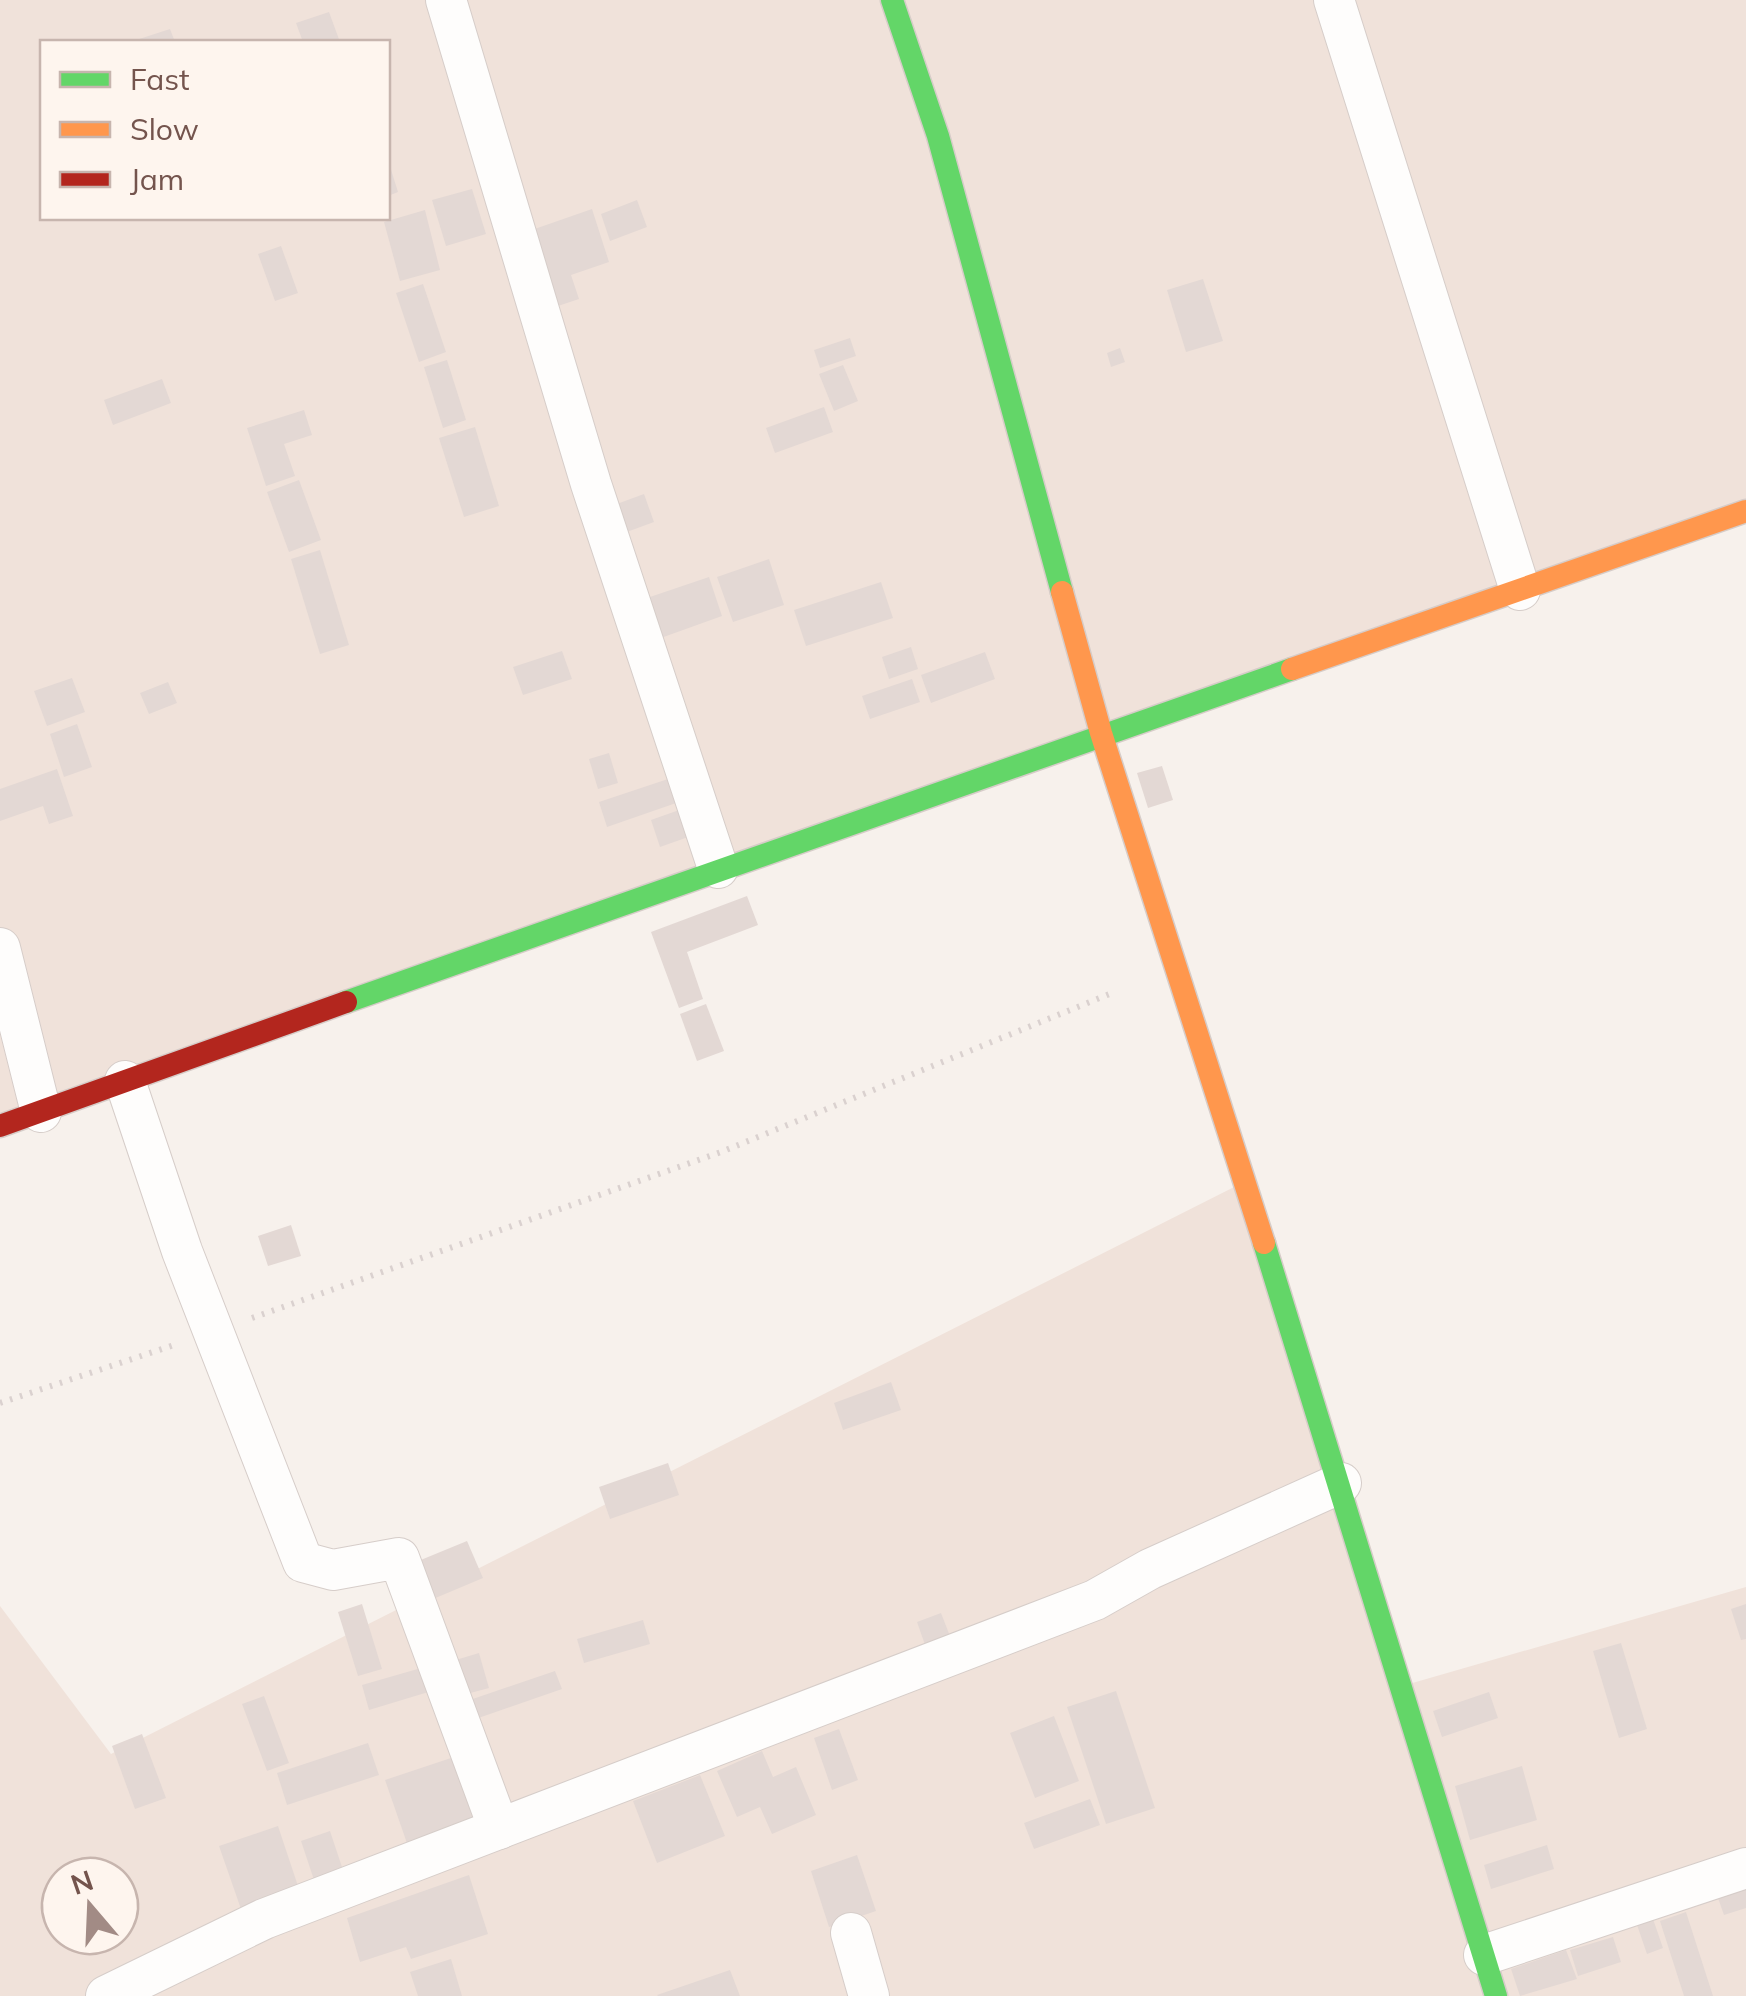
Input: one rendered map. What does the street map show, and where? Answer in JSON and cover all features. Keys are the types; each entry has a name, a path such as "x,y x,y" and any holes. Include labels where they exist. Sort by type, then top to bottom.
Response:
{"street":[{"path":"446,0 591,484 718,868"},
{"path":"892,0 944,155 1101,733 1341,1484 1496,1996"},
{"path":"1334,0 1520,590"},
{"path":"0,1126 1101,733 1746,511"},
{"path":"0,948 41,1112"},
{"path":"125,1081 212,1332 302,1562 333,1570 399,1558 499,1829"},
{"path":"106,1996 264,1919 1095,1600 1150,1569 1341,1484"},
{"path":"1484,1955 1746,1868"},
{"path":"851,1933 868,1996"}],"path":[{"path":"0,1404 721,1152 1112,993"}],"shaded area":[{"path":"0,0 1746,0 1746,509 0,1127"},
{"path":"1244,1182 1402,1686 1746,1587 1746,1996 0,1996 0,1606 111,1754"}],"building":[{"path":"329,12 339,40 302,40 296,23"},
{"path":"170,29 174,40 136,40"},
{"path":"390,166 398,192 390,195"},
{"path":"472,189 486,234 446,246 432,200"},
{"path":"637,200 647,227 610,241 601,214"},
{"path":"592,209 609,262 571,275 579,299 552,308 526,232"},
{"path":"425,210 440,270 400,281 384,222"},
{"path":"281,246 298,293 275,301 258,254"},
{"path":"1203,279 1223,341 1186,352 1167,290"},
{"path":"423,284 446,352 419,362 396,293"},
{"path":"850,338 856,356 820,368 814,350"},
{"path":"1120,348 1125,362 1111,367 1107,353"},
{"path":"447,360 466,420 443,428 424,367"},
{"path":"843,365 858,401 834,411 819,374"},
{"path":"162,379 171,403 113,425 104,400"},
{"path":"824,407 833,432 775,453 766,428"},
{"path":"304,410 312,435 284,444 295,476 266,486 247,428"},
{"path":"475,427 499,506 464,517 439,438"},
{"path":"299,480 321,540 289,552 267,492"},
{"path":"644,494 654,522 624,533 614,505"},
{"path":"320,550 349,645 320,654 291,559"},
{"path":"769,559 784,605 733,622 717,577"},
{"path":"709,577 722,616 658,639 644,599"},
{"path":"881,582 893,618 806,646 794,610"},
{"path":"911,647 918,669 889,679 882,657"},
{"path":"562,651 572,679 523,695 513,667"},
{"path":"985,652 995,679 931,703 921,675"},
{"path":"72,678 85,712 47,726 34,691"},
{"path":"912,679 920,702 870,719 862,696"},
{"path":"168,682 177,703 149,714 140,693"},
{"path":"77,724 92,767 64,777 50,734"},
{"path":"609,753 618,783 598,789 589,759"},
{"path":"1162,766 1173,800 1148,808 1137,773"},
{"path":"57,769 73,816 49,824 43,806 0,821 0,789"},
{"path":"671,778 679,802 607,827 599,802"},
{"path":"682,809 691,836 660,847 651,820"},
{"path":"747,896 758,925 687,952 703,999 679,1008 651,932"},
{"path":"706,1004 724,1051 697,1061 680,1014"},
{"path":"291,1225 301,1256 268,1266 258,1236"},
{"path":"891,1382 901,1410 843,1430 834,1403"},
{"path":"668,1463 679,1495 610,1519 599,1487"},
{"path":"467,1541 483,1578 426,1602 411,1564"},
{"path":"362,1604 382,1669 358,1676 338,1612"},
{"path":"1746,1604 1746,1639 1741,1640 1731,1609"},
{"path":"941,1613 955,1649 930,1659 917,1622"},
{"path":"643,1620 650,1644 584,1663 577,1639"},
{"path":"1621,1643 1647,1729 1619,1738 1593,1651"},
{"path":"479,1653 489,1688 459,1696 449,1662"},
{"path":"428,1666 435,1690 369,1710 362,1685"},
{"path":"555,1671 562,1689 467,1722 461,1703"},
{"path":"1116,1691 1155,1808 1106,1824 1067,1707"},
{"path":"1489,1692 1498,1718 1442,1737 1433,1711"},
{"path":"264,1696 289,1763 267,1771 242,1704"},
{"path":"1054,1716 1079,1781 1035,1798 1010,1733"},
{"path":"839,1729 858,1780 832,1790 814,1738"},
{"path":"142,1734 166,1798 135,1809 112,1746"},
{"path":"368,1743 379,1775 287,1805 277,1773"},
{"path":"762,1751 773,1777 796,1767 816,1815 772,1834 760,1807 737,1817 717,1771"},
{"path":"457,1756 480,1825 409,1849 385,1780"},
{"path":"1522,1766 1537,1820 1470,1840 1455,1786"},
{"path":"700,1775 725,1836 657,1863 633,1801"},
{"path":"1090,1799 1100,1825 1034,1849 1024,1823"},
{"path":"278,1826 300,1892 242,1912 219,1846"},
{"path":"330,1831 346,1879 317,1889 301,1841"},
{"path":"1547,1845 1554,1869 1491,1889 1484,1865"},
{"path":"857,1855 876,1911 829,1927 811,1871"},
{"path":"469,1875 488,1934 411,1959 406,1947 360,1962 347,1918"},
{"path":"1746,1889 1746,1908 1724,1915 1718,1898"},
{"path":"1686,1912 1713,1996 1684,1996 1660,1921"},
{"path":"1653,1919 1663,1948 1647,1954 1637,1925"},
{"path":"1613,1937 1621,1962 1578,1976 1570,1950"},
{"path":"1566,1950 1577,1979 1520,1996 1511,1969"},
{"path":"451,1959 462,1996 418,1996 410,1972"},
{"path":"730,1970 740,1996 657,1995"}],"traffic: fast":[{"path":"892,0 938,136 1062,592"},
{"path":"346,1002 1292,669"},
{"path":"1264,1243 1496,1996"}],"traffic: slow":[{"path":"1292,669 1746,511"},
{"path":"1062,592 1101,733 1264,1243"}],"traffic: jam":[{"path":"0,1126 346,1002"}]}
